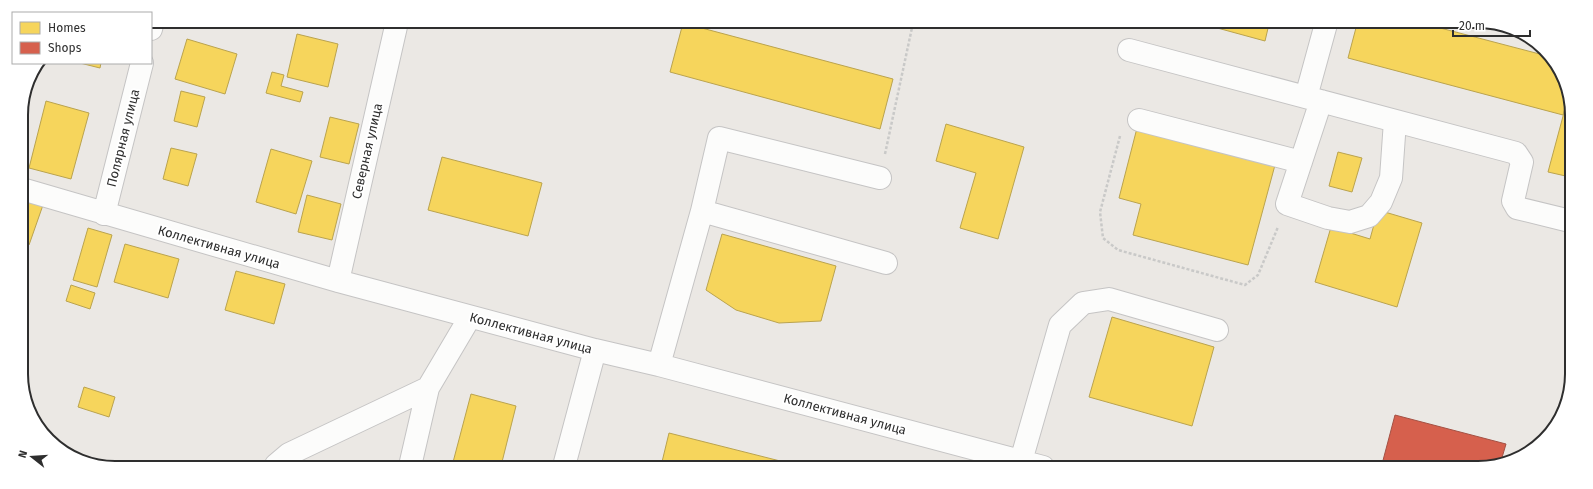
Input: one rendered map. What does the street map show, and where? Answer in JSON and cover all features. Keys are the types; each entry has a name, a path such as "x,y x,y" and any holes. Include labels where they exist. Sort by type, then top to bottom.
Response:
{"street":[{"name":"Северная улица","path":"338,281 396,28"},
{"path":"1325,28 1301,162 1287,204 1328,218 1350,222 1369,216 1381,202 1391,178 1395,121"},
{"path":"1129,50 1516,153 1522,162 1513,201 1517,208 1565,220"},
{"name":"Полярная улица","path":"104,214 142,64"},
{"path":"1139,120 1301,162"},
{"path":"659,365 702,211 720,138 880,178"},
{"name":"Коллективная улица","path":"28,191 338,281 470,317 659,365 1020,461"},
{"path":"702,211 886,263"},
{"path":"1036,461 1060,326 1083,303 1109,299 1218,330"},
{"path":"411,461 428,388 470,317"},
{"path":"565,461 596,350"},
{"path":"281,461 289,454 428,388"}],"path":[{"path":"880,178 913,28"},
{"path":"1139,120 1123,127 1100,212 1103,238 1118,250 1245,285 1258,275 1287,204"}],"building: Homes":[{"path":"682,28 702,28 893,79 880,129 670,72"},
{"path":"1217,28 1268,28 1265,41"},
{"path":"1356,28 1440,28 1540,54 1556,76 1563,98 1565,110 1563,115 1348,58"},
{"path":"297,34 338,44 328,87 287,77"},
{"path":"187,39 237,54 225,94 175,79"},
{"path":"84,64 101,64 100,68"},
{"path":"272,72 284,75 281,86 303,92 300,102 266,93"},
{"path":"181,91 205,97 197,127 174,121"},
{"path":"46,101 89,113 71,179 29,168"},
{"path":"1565,110 1565,176 1548,172"},
{"path":"330,117 359,124 349,164 320,157"},
{"path":"946,124 1024,147 998,239 960,228 976,173 936,161"},
{"path":"1137,128 1275,165 1248,265 1133,235 1141,204 1119,198"},
{"path":"171,148 197,154 188,186 163,179"},
{"path":"271,149 312,161 296,214 256,202"},
{"path":"1338,152 1362,158 1352,192 1329,186"},
{"path":"442,157 542,183 528,236 428,210"},
{"path":"307,195 341,204 332,240 298,232"},
{"path":"28,200 43,205 28,245"},
{"path":"1378,210 1422,223 1397,307 1315,282 1331,227 1370,239"},
{"path":"88,228 112,235 97,287 73,280"},
{"path":"722,234 836,266 821,321 779,323 736,310 706,290"},
{"path":"125,244 179,259 168,298 114,282"},
{"path":"236,271 285,284 274,324 225,310"},
{"path":"71,285 95,293 90,309 66,301"},
{"path":"1112,317 1214,347 1192,426 1089,397"},
{"path":"84,387 115,397 109,417 78,407"},
{"path":"471,394 516,406 502,461 453,461"},
{"path":"669,433 780,461 662,461"}],"building: Shops":[{"path":"1395,415 1506,444 1502,458 1484,461 1383,461"}]}
